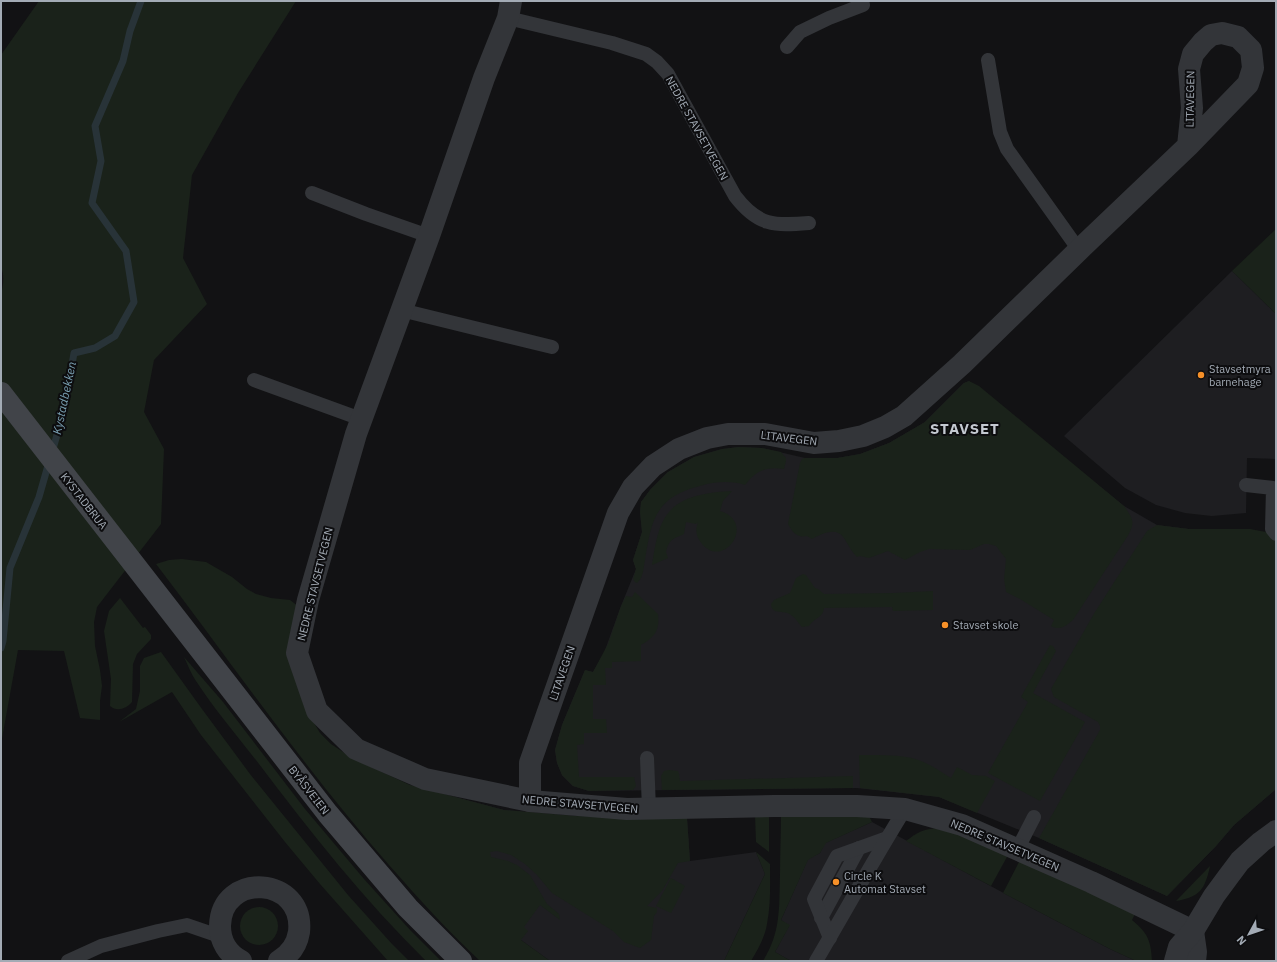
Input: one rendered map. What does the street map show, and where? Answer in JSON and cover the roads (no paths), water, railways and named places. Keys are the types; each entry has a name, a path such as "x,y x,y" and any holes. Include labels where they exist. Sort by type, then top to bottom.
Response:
{"main road":[{"name":"KYSTADBRUA","path":"1,393 168,609"},
{"name":"BYÅSVEIEN","path":"168,609 328,814 408,908 461,961"}],"street":[{"name":"NEDRE STAVSETVEGEN","path":"509,9 429,236 361,419 308,600 298,653 317,711 356,748 425,779 530,801 627,810 774,806 857,806 905,809 962,825 1091,882 1193,931"},
{"name":"LITAVEGEN","path":"530,801 530,763 618,513 633,487 653,466 679,449 707,438 728,434 766,434 814,443 839,441 863,436 885,427 904,416 962,364 1188,146 1248,84 1253,68 1251,50 1238,37 1222,34 1211,35 1202,42 1193,54 1190,69 1192,108 1188,146"},
{"path":"1175,961 1179,947 1193,931 1214,896 1240,862 1260,842 1276,830"},
{"path":"240,961 230,952 224,943 220,932 221,919 225,907 233,897 244,890 256,887 269,888 281,892 291,901 297,912 300,924 298,937 288,959"},
{"path":"1193,931 1196,952 1195,961"}],"lane":[{"path":"787,47 800,32 829,18 863,5 862,1"},
{"name":"NEDRE STAVSETVEGEN","path":"509,9 646,54 657,62 668,74 735,196 745,209 759,220 785,226 809,223"},
{"path":"988,60 1000,132 1006,149 1079,250"},
{"path":"312,193 429,236"},
{"path":"401,310 552,347"},
{"path":"254,380 361,419"},
{"path":"1246,485 1273,488 1272,528 1276,534"},
{"path":"647,758 649,809"},
{"path":"816,961 905,809"},
{"path":"1017,850 1034,817"},
{"path":"830,938 814,899 836,856 887,838"},
{"path":"68,961 101,946 187,925 222,937"}],"waterway":[{"name":"Kystadbekken","path":"52,452 64,411 74,353 95,348 115,336 134,302 126,251 92,203 101,161 95,126 123,61 130,31 141,1"},
{"name":"Kystadbekken","path":"1,648 3,641 10,568 39,497 49,462"}],"place":[{"name":"Stavsetmyra barnehage","path":"1201,375"},
{"name":"Stavset skole","path":"945,625"},
{"name":"Circle K Automat Stavset","path":"836,882"}],"district":[{"name":"STAVSET","path":"965,428"}]}
